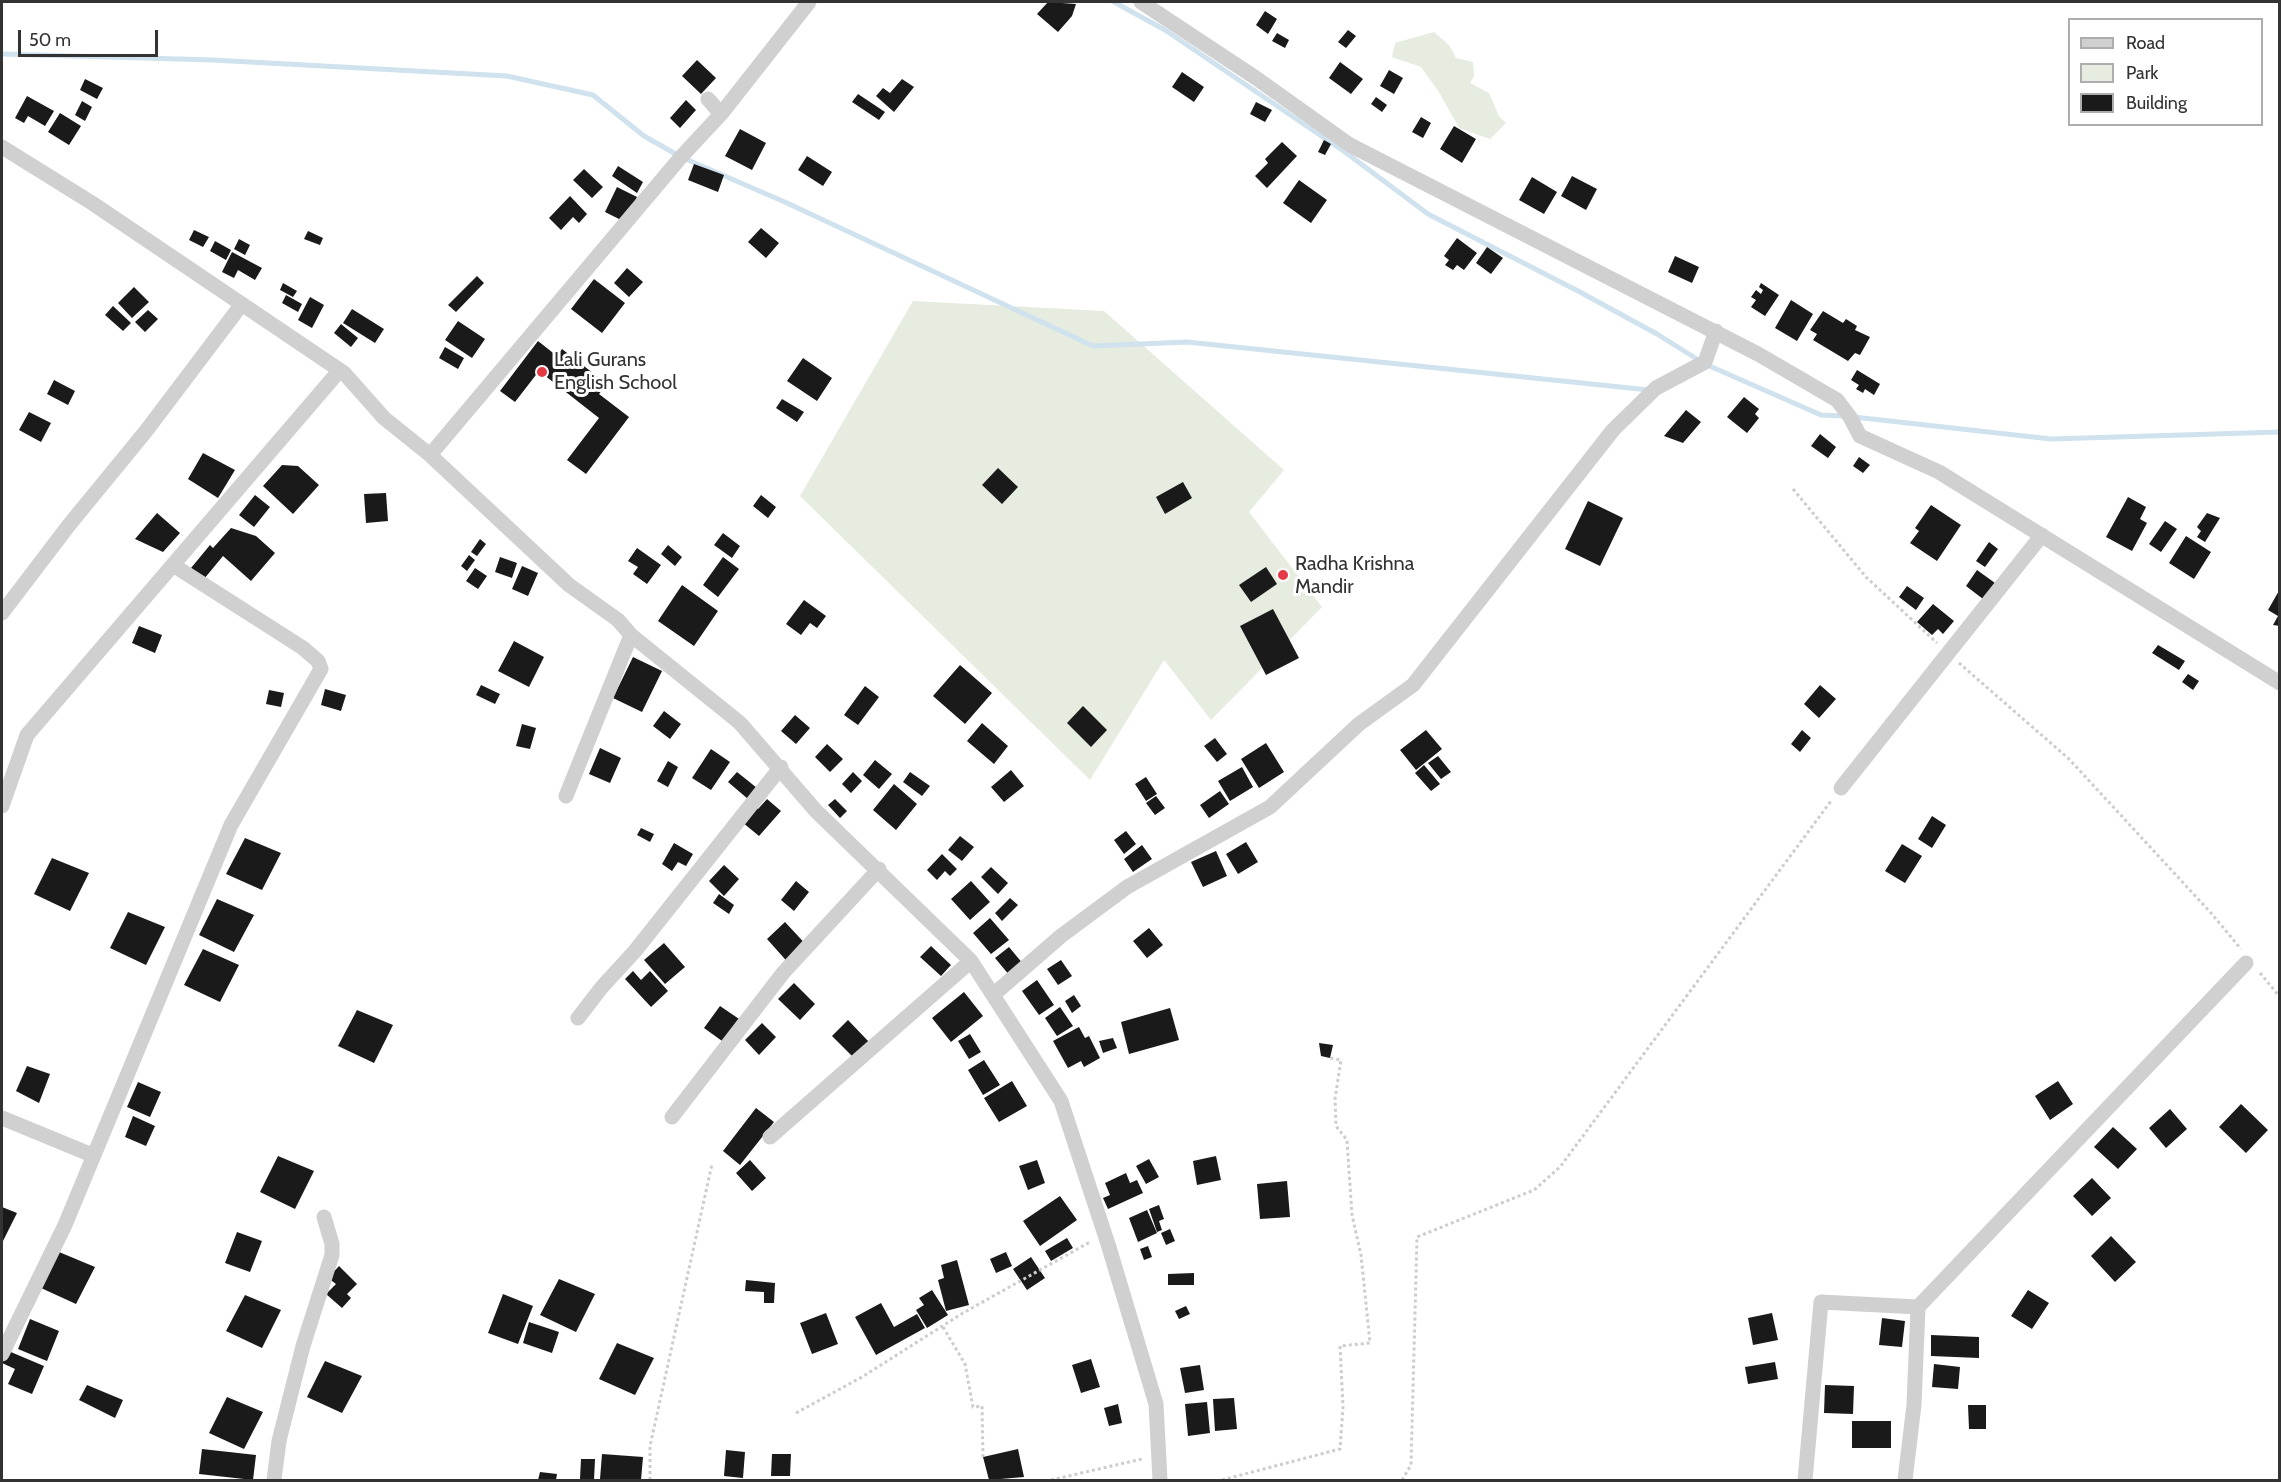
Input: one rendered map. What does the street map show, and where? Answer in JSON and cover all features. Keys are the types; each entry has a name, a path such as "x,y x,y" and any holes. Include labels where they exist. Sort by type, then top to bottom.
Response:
{"street":[{"path":"430,455 681,157 721,114 809,2"},
{"path":"1140,2 1229,59 1350,145 1716,331 1837,400 1850,417 1860,436 1940,472 2280,683"},
{"path":"708,99 721,114"},
{"path":"2,147 92,203 340,370 384,418 430,455 569,585 618,620 631,635 740,723 781,767 816,810 971,961 1061,1101 1105,1233 1156,1404 1160,1480"},
{"path":"2,613 69,525 146,431 242,304"},
{"path":"993,995 1061,936 1127,887 1270,807 1359,724 1413,685 1613,430 1656,388 1706,362 1716,331"},
{"path":"2,806 27,735 340,370"},
{"path":"1841,788 2042,535"},
{"path":"2,1354 65,1226 92,1155 231,825 321,669 318,661 303,648 173,565"},
{"path":"566,796 631,635"},
{"path":"578,1018 602,987 635,951 781,767"},
{"path":"672,1117 783,973 879,870"},
{"path":"770,1137 971,961"},
{"path":"1905,1480 1914,1405 1918,1307 2250,963"},
{"path":"2,1118 92,1155"},
{"path":"274,1480 284,1420 303,1346 332,1255 332,1244 324,1217"},
{"path":"1805,1480 1821,1302 1918,1307"}],"path":[{"path":"1793,489 1866,577 1948,653 2069,759 2211,913 2280,997"},
{"path":"1402,1480 1411,1465 1417,1237 1534,1190 1560,1167 1841,788"},
{"path":"1221,1480 1340,1449 1343,1407 1340,1346 1370,1343 1361,1255 1352,1215 1347,1140 1336,1126 1335,1099 1341,1060 1330,1058"},
{"path":"650,1480 650,1446 712,1164"},
{"path":"796,1413 862,1377 963,1313 1049,1267 1105,1233"},
{"path":"943,1327 964,1364 974,1407 982,1406 983,1456"},
{"path":"1051,1480 1135,1462 1159,1452"}],"green space":[{"path":"1434,32 1449,45 1456,58 1473,62 1474,76 1470,83 1489,93 1499,116 1506,123 1490,139 1459,128 1439,92 1421,67 1392,57 1395,43"},
{"path":"913,301 1104,311 1284,470 1249,512 1322,607 1211,720 1164,660 1090,780 800,496"}],"building":[{"path":"1048,2 1076,4 1072,16 1058,32 1037,14"},
{"path":"1265,11 1277,19 1268,34 1256,25"},
{"path":"1348,30 1356,36 1346,48 1338,42"},
{"path":"1277,33 1289,40 1285,48 1272,41"},
{"path":"697,60 716,78 701,94 682,76"},
{"path":"1340,62 1363,79 1351,94 1329,78"},
{"path":"1389,70 1403,78 1394,94 1380,86"},
{"path":"1182,72 1204,87 1194,102 1172,87"},
{"path":"85,79 103,88 97,99 80,90"},
{"path":"902,79 914,87 894,112 876,96 883,88 890,93"},
{"path":"858,94 885,112 879,120 852,102"},
{"path":"27,96 54,111 45,126 28,116 24,123 15,118"},
{"path":"1376,97 1387,105 1382,112 1371,104"},
{"path":"686,100 696,110 680,128 670,118"},
{"path":"82,101 92,107 85,121 75,115"},
{"path":"1256,102 1272,110 1265,122 1250,114"},
{"path":"60,113 81,126 69,145 48,132"},
{"path":"1421,117 1431,123 1423,138 1412,132"},
{"path":"1454,126 1476,139 1462,163 1440,149"},
{"path":"740,129 766,143 752,170 725,156"},
{"path":"1324,140 1331,144 1325,155 1318,152"},
{"path":"1282,142 1297,156 1267,188 1255,176 1268,163 1265,159"},
{"path":"807,156 832,172 823,186 798,170"},
{"path":"694,164 724,175 718,192 688,180"},
{"path":"618,166 643,182 637,193 612,176"},
{"path":"584,169 603,187 592,198 573,180"},
{"path":"1572,176 1597,189 1586,210 1561,196"},
{"path":"1532,177 1557,192 1544,214 1519,200"},
{"path":"1299,180 1327,200 1311,223 1283,203"},
{"path":"617,187 637,197 625,222 605,212"},
{"path":"570,196 587,214 579,223 573,217 561,230 549,218"},
{"path":"761,228 779,243 766,258 748,242"},
{"path":"194,230 209,237 203,247 189,240"},
{"path":"308,231 323,238 320,245 304,239"},
{"path":"1457,238 1477,253 1464,270 1457,265 1453,270 1445,265 1449,260 1444,256"},
{"path":"239,239 250,245 245,255 234,249"},
{"path":"215,241 231,250 226,260 210,251"},
{"path":"1487,247 1503,258 1491,274 1476,263"},
{"path":"232,252 262,268 255,280 238,270 234,278 222,272"},
{"path":"1675,256 1699,267 1692,283 1668,272"},
{"path":"627,268 643,282 629,297 614,283"},
{"path":"477,276 484,283 456,312 448,305"},
{"path":"594,279 625,303 602,333 571,309"},
{"path":"283,283 297,291 293,297 280,290"},
{"path":"1761,283 1779,295 1765,316 1751,307 1756,300 1751,297 1756,290 1761,294 1763,290 1759,287"},
{"path":"134,287 149,302 132,318 118,303"},
{"path":"286,295 302,304 298,312 282,303"},
{"path":"310,297 324,305 312,328 298,320"},
{"path":"1791,300 1813,314 1797,341 1775,328"},
{"path":"113,306 131,323 123,331 105,315"},
{"path":"352,309 384,329 375,343 343,323"},
{"path":"148,310 158,319 145,332 135,322"},
{"path":"1823,311 1843,323 1846,319 1857,326 1855,330 1870,337 1860,355 1855,353 1848,361 1813,340 1817,334 1810,330"},
{"path":"458,321 485,339 472,358 445,340"},
{"path":"341,324 358,338 351,347 334,333"},
{"path":"538,341 557,356 562,349 607,384 599,394 629,417 586,474 567,460 599,418 539,371 515,402 500,391"},
{"path":"445,347 464,358 458,369 439,358"},
{"path":"803,358 832,378 817,401 787,381"},
{"path":"1857,370 1880,384 1874,395 1865,389 1863,393 1856,389 1859,385 1851,380"},
{"path":"54,380 75,391 68,405 47,394"},
{"path":"1744,397 1759,409 1755,414 1759,418 1747,433 1727,417"},
{"path":"782,399 804,412 797,422 776,408"},
{"path":"1686,410 1701,422 1683,443 1664,436"},
{"path":"29,412 51,423 41,442 19,430"},
{"path":"1820,434 1836,447 1828,458 1811,446"},
{"path":"203,453 235,470 218,498 188,479"},
{"path":"1859,457 1870,465 1863,473 1853,466"},
{"path":"282,465 298,466 319,485 293,514 263,486"},
{"path":"998,468 1018,487 1002,504 982,485"},
{"path":"1183,482 1192,498 1165,514 1156,497"},
{"path":"386,493 388,521 366,523 364,494"},
{"path":"255,495 270,507 254,527 239,515"},
{"path":"761,495 776,507 768,518 753,506"},
{"path":"2128,497 2146,507 2140,519 2147,523 2132,551 2106,537"},
{"path":"1588,501 1623,518 1600,566 1565,549"},
{"path":"1931,505 1961,525 1937,561 1910,543 1919,531 1915,528"},
{"path":"157,513 180,533 163,552 135,539"},
{"path":"2207,513 2220,518 2205,542 2197,537 2201,531 2197,527"},
{"path":"2165,521 2177,529 2161,552 2149,544"},
{"path":"231,528 256,536 275,553 251,581 223,556 204,579 191,568 210,545 213,548"},
{"path":"723,533 740,546 732,558 714,545"},
{"path":"2186,536 2211,552 2194,579 2169,563"},
{"path":"480,539 486,544 477,556 471,552"},
{"path":"1989,542 1998,549 1985,567 1976,561"},
{"path":"668,545 682,557 675,566 661,554"},
{"path":"637,548 661,565 647,584 633,574 638,567 628,561"},
{"path":"469,555 475,560 467,571 461,566"},
{"path":"500,557 517,563 512,578 495,572"},
{"path":"723,557 739,569 718,597 703,585"},
{"path":"522,566 538,573 528,596 512,589"},
{"path":"1266,567 1277,584 1251,602 1239,585"},
{"path":"475,568 487,576 478,589 466,581"},
{"path":"1977,570 1995,583 1983,599 1966,586"},
{"path":"682,585 718,611 694,646 658,621"},
{"path":"1907,586 1924,598 1916,610 1899,597"},
{"path":"2280,589 2280,626 2273,625 2278,616 2268,610"},
{"path":"804,600 826,616 817,628 810,623 801,635 786,624"},
{"path":"1933,604 1954,621 1943,634 1938,629 1932,635 1917,622"},
{"path":"1273,609 1299,658 1266,675 1240,626"},
{"path":"139,626 162,635 155,653 132,643"},
{"path":"514,641 544,657 529,687 498,671"},
{"path":"2158,645 2185,661 2179,670 2152,653"},
{"path":"633,657 662,671 642,712 613,698"},
{"path":"960,665 992,693 965,724 933,696"},
{"path":"2188,674 2199,681 2193,690 2182,682"},
{"path":"481,685 500,694 495,704 476,695"},
{"path":"1820,685 1836,699 1819,718 1804,704"},
{"path":"865,686 879,697 858,725 844,715"},
{"path":"325,689 346,695 341,711 321,705"},
{"path":"269,690 284,693 281,707 266,704"},
{"path":"1083,706 1107,730 1091,747 1067,723"},
{"path":"664,711 681,724 670,739 653,726"},
{"path":"795,715 810,728 796,744 781,731"},
{"path":"982,723 1008,746 994,764 967,741"},
{"path":"522,724 536,728 530,749 516,746"},
{"path":"1426,730 1442,749 1416,770 1400,750"},
{"path":"1802,730 1811,738 1800,752 1791,744"},
{"path":"1215,738 1227,754 1217,762 1204,746"},
{"path":"1266,743 1284,772 1259,788 1241,759"},
{"path":"827,744 843,759 830,772 815,757"},
{"path":"600,748 621,758 610,783 589,774"},
{"path":"711,749 730,762 711,790 692,778"},
{"path":"1438,756 1451,772 1441,779 1428,763"},
{"path":"875,760 892,774 879,789 863,775"},
{"path":"668,761 678,767 668,787 657,781"},
{"path":"1424,765 1440,784 1431,791 1415,773"},
{"path":"1242,767 1253,787 1230,801 1218,781"},
{"path":"1011,770 1024,786 1004,802 991,787"},
{"path":"737,772 757,788 748,799 728,782"},
{"path":"853,772 862,781 851,793 842,784"},
{"path":"910,772 930,786 922,796 903,782"},
{"path":"1146,777 1157,794 1146,801 1135,784"},
{"path":"894,784 917,804 896,830 873,810"},
{"path":"1220,791 1229,804 1209,818 1200,805"},
{"path":"1156,796 1165,808 1155,815 1146,803"},
{"path":"767,799 781,811 759,836 742,822 755,806 758,809"},
{"path":"835,799 847,811 840,818 828,805"},
{"path":"1932,816 1946,825 1932,848 1918,839"},
{"path":"641,828 654,834 650,842 637,835"},
{"path":"1126,831 1136,844 1124,854 1114,840"},
{"path":"960,836 974,847 962,861 948,850"},
{"path":"245,838 281,853 262,890 226,874"},
{"path":"1246,842 1258,862 1238,874 1226,854"},
{"path":"674,843 693,854 686,866 678,862 672,871 662,864"},
{"path":"1902,844 1922,856 1905,883 1885,871"},
{"path":"1142,845 1152,859 1133,872 1124,859"},
{"path":"1216,851 1227,876 1203,887 1191,862"},
{"path":"942,854 957,869 950,876 945,871 937,880 927,870"},
{"path":"52,858 89,873 70,911 34,894"},
{"path":"724,865 739,879 724,896 709,881"},
{"path":"991,867 1008,883 998,894 981,877"},
{"path":"796,881 809,892 794,911 781,900"},
{"path":"971,881 990,902 970,920 951,899"},
{"path":"719,894 734,905 729,914 713,903"},
{"path":"1010,898 1018,905 1002,921 995,913"},
{"path":"217,899 254,915 234,952 199,935"},
{"path":"128,912 165,927 146,965 110,948"},
{"path":"990,918 1009,940 991,954 973,933"},
{"path":"785,922 811,950 792,967 767,939"},
{"path":"1149,928 1163,945 1147,958 1133,941"},
{"path":"664,943 685,967 665,984 644,960"},
{"path":"931,946 951,965 941,976 920,957"},
{"path":"1009,947 1024,965 1010,976 995,958"},
{"path":"203,949 239,965 220,1002 184,985"},
{"path":"1061,960 1072,976 1058,985 1047,969"},
{"path":"633,971 641,980 650,971 668,991 651,1007 625,979"},
{"path":"1037,980 1054,1005 1039,1015 1022,991"},
{"path":"794,983 815,1004 800,1020 778,999"},
{"path":"964,992 983,1016 951,1042 932,1018"},
{"path":"1074,995 1081,1006 1072,1013 1065,1001"},
{"path":"720,1006 745,1023 729,1046 704,1028"},
{"path":"1060,1007 1073,1026 1057,1036 1045,1018"},
{"path":"1170,1008 1179,1040 1129,1054 1121,1022"},
{"path":"357,1010 393,1025 374,1063 338,1046"},
{"path":"848,1020 869,1042 853,1057 832,1036"},
{"path":"762,1023 776,1037 759,1055 745,1040"},
{"path":"1079,1027 1085,1038 1089,1036 1100,1058 1084,1067 1081,1061 1068,1068 1053,1041"},
{"path":"970,1034 981,1052 969,1059 958,1041"},
{"path":"1113,1038 1117,1048 1103,1053 1099,1041"},
{"path":"1319,1043 1333,1045 1330,1058 1321,1056"},
{"path":"984,1060 1000,1085 983,1095 968,1070"},
{"path":"27,1066 50,1074 39,1103 16,1091"},
{"path":"1012,1081 1027,1106 999,1122 984,1098"},
{"path":"2058,1081 2073,1104 2050,1120 2035,1096"},
{"path":"138,1082 161,1092 150,1117 127,1107"},
{"path":"2241,1104 2268,1130 2246,1153 2219,1127"},
{"path":"756,1108 774,1122 740,1165 723,1151"},
{"path":"2170,1109 2187,1129 2166,1148 2149,1128"},
{"path":"133,1116 155,1126 146,1146 125,1137"},
{"path":"2113,1127 2137,1149 2118,1169 2094,1147"},
{"path":"278,1156 314,1171 295,1209 260,1192"},
{"path":"1216,1156 1221,1180 1197,1185 1193,1161"},
{"path":"1149,1159 1159,1177 1146,1184 1136,1166"},
{"path":"750,1160 766,1178 752,1191 736,1173"},
{"path":"1037,1160 1045,1183 1028,1190 1019,1166"},
{"path":"1126,1173 1130,1183 1137,1180 1143,1193 1108,1209 1103,1198 1110,1195 1105,1183"},
{"path":"2092,1178 2111,1198 2092,1216 2073,1196"},
{"path":"1287,1181 1290,1217 1260,1219 1257,1184"},
{"path":"1060,1196 1077,1220 1040,1246 1023,1221"},
{"path":"1159,1205 1164,1219 1159,1221 1162,1230 1157,1232 1149,1209"},
{"path":"2,1207 17,1213 2,1243"},
{"path":"1147,1210 1157,1233 1138,1242 1129,1218"},
{"path":"1170,1229 1175,1241 1166,1245 1161,1233"},
{"path":"237,1232 262,1241 250,1272 225,1263"},
{"path":"2111,1236 2136,1262 2115,1282 2091,1256"},
{"path":"1067,1238 1073,1248 1051,1261 1045,1251"},
{"path":"1148,1246 1152,1257 1144,1260 1140,1249"},
{"path":"59,1252 95,1267 76,1304 41,1288"},
{"path":"1006,1252 1012,1266 996,1273 990,1259"},
{"path":"1031,1257 1045,1278 1027,1290 1013,1269"},
{"path":"957,1260 969,1305 946,1311 938,1280 944,1278 941,1265"},
{"path":"339,1266 357,1284 347,1294 351,1298 342,1308 326,1294 336,1284 328,1278"},
{"path":"1194,1273 1194,1285 1168,1285 1168,1274"},
{"path":"559,1279 595,1294 576,1332 540,1315"},
{"path":"746,1280 775,1283 774,1303 764,1303 764,1292 745,1291"},
{"path":"932,1290 948,1315 927,1328 916,1310 924,1305 919,1298"},
{"path":"2028,1290 2049,1303 2032,1329 2011,1316"},
{"path":"503,1294 533,1306 518,1344 488,1333"},
{"path":"245,1295 281,1310 262,1348 226,1331"},
{"path":"881,1303 894,1327 917,1314 925,1328 876,1355 855,1317"},
{"path":"1186,1306 1190,1314 1179,1319 1175,1311"},
{"path":"826,1313 838,1344 812,1354 800,1323"},
{"path":"1772,1313 1778,1340 1753,1345 1748,1318"},
{"path":"1882,1318 1905,1321 1902,1347 1879,1345"},
{"path":"30,1319 59,1331 47,1361 18,1349"},
{"path":"529,1322 559,1332 552,1353 523,1343"},
{"path":"1931,1335 1979,1337 1979,1358 1931,1356"},
{"path":"617,1343 654,1358 635,1395 599,1379"},
{"path":"6,1350 44,1366 32,1394 8,1384 15,1369 2,1363"},
{"path":"1091,1359 1100,1387 1081,1393 1072,1365"},
{"path":"325,1361 362,1376 342,1413 307,1397"},
{"path":"1775,1362 1778,1379 1748,1384 1745,1367"},
{"path":"1934,1364 1960,1367 1958,1389 1932,1387"},
{"path":"1200,1365 1204,1390 1185,1393 1180,1368"},
{"path":"87,1385 123,1400 115,1418 79,1400"},
{"path":"1825,1385 1854,1386 1853,1414 1824,1413"},
{"path":"227,1397 263,1412 244,1449 209,1433"},
{"path":"1234,1398 1237,1429 1215,1431 1213,1399"},
{"path":"1207,1402 1210,1433 1188,1436 1185,1404"},
{"path":"1118,1404 1122,1423 1109,1426 1104,1408"},
{"path":"1968,1405 1986,1405 1986,1429 1969,1429"},
{"path":"1852,1421 1891,1421 1891,1448 1852,1448"},
{"path":"202,1449 256,1455 253,1480 199,1474"},
{"path":"1018,1449 1024,1477 989,1480 983,1457"},
{"path":"726,1450 745,1452 743,1478 724,1476"},
{"path":"602,1454 643,1457 641,1480 600,1479"},
{"path":"772,1454 791,1454 790,1476 771,1476"},
{"path":"581,1459 595,1459 594,1480 580,1479"},
{"path":"540,1472 557,1474 556,1480 538,1480"}],"waterway":[{"path":"1114,2 1165,30 1345,152 1428,214 1578,291 1657,334 1700,361"},
{"path":"2,54 213,60 507,76 593,95 644,136 681,157 787,203 1093,346 1187,342 1649,390"},
{"path":"1705,364 1821,415 1844,416"},
{"path":"1854,417 2051,439 2280,432"}],"place":[{"name":"Lali Gurans English School","path":"542,372"},
{"name":"Radha Krishna Mandir","path":"1283,575"}]}
